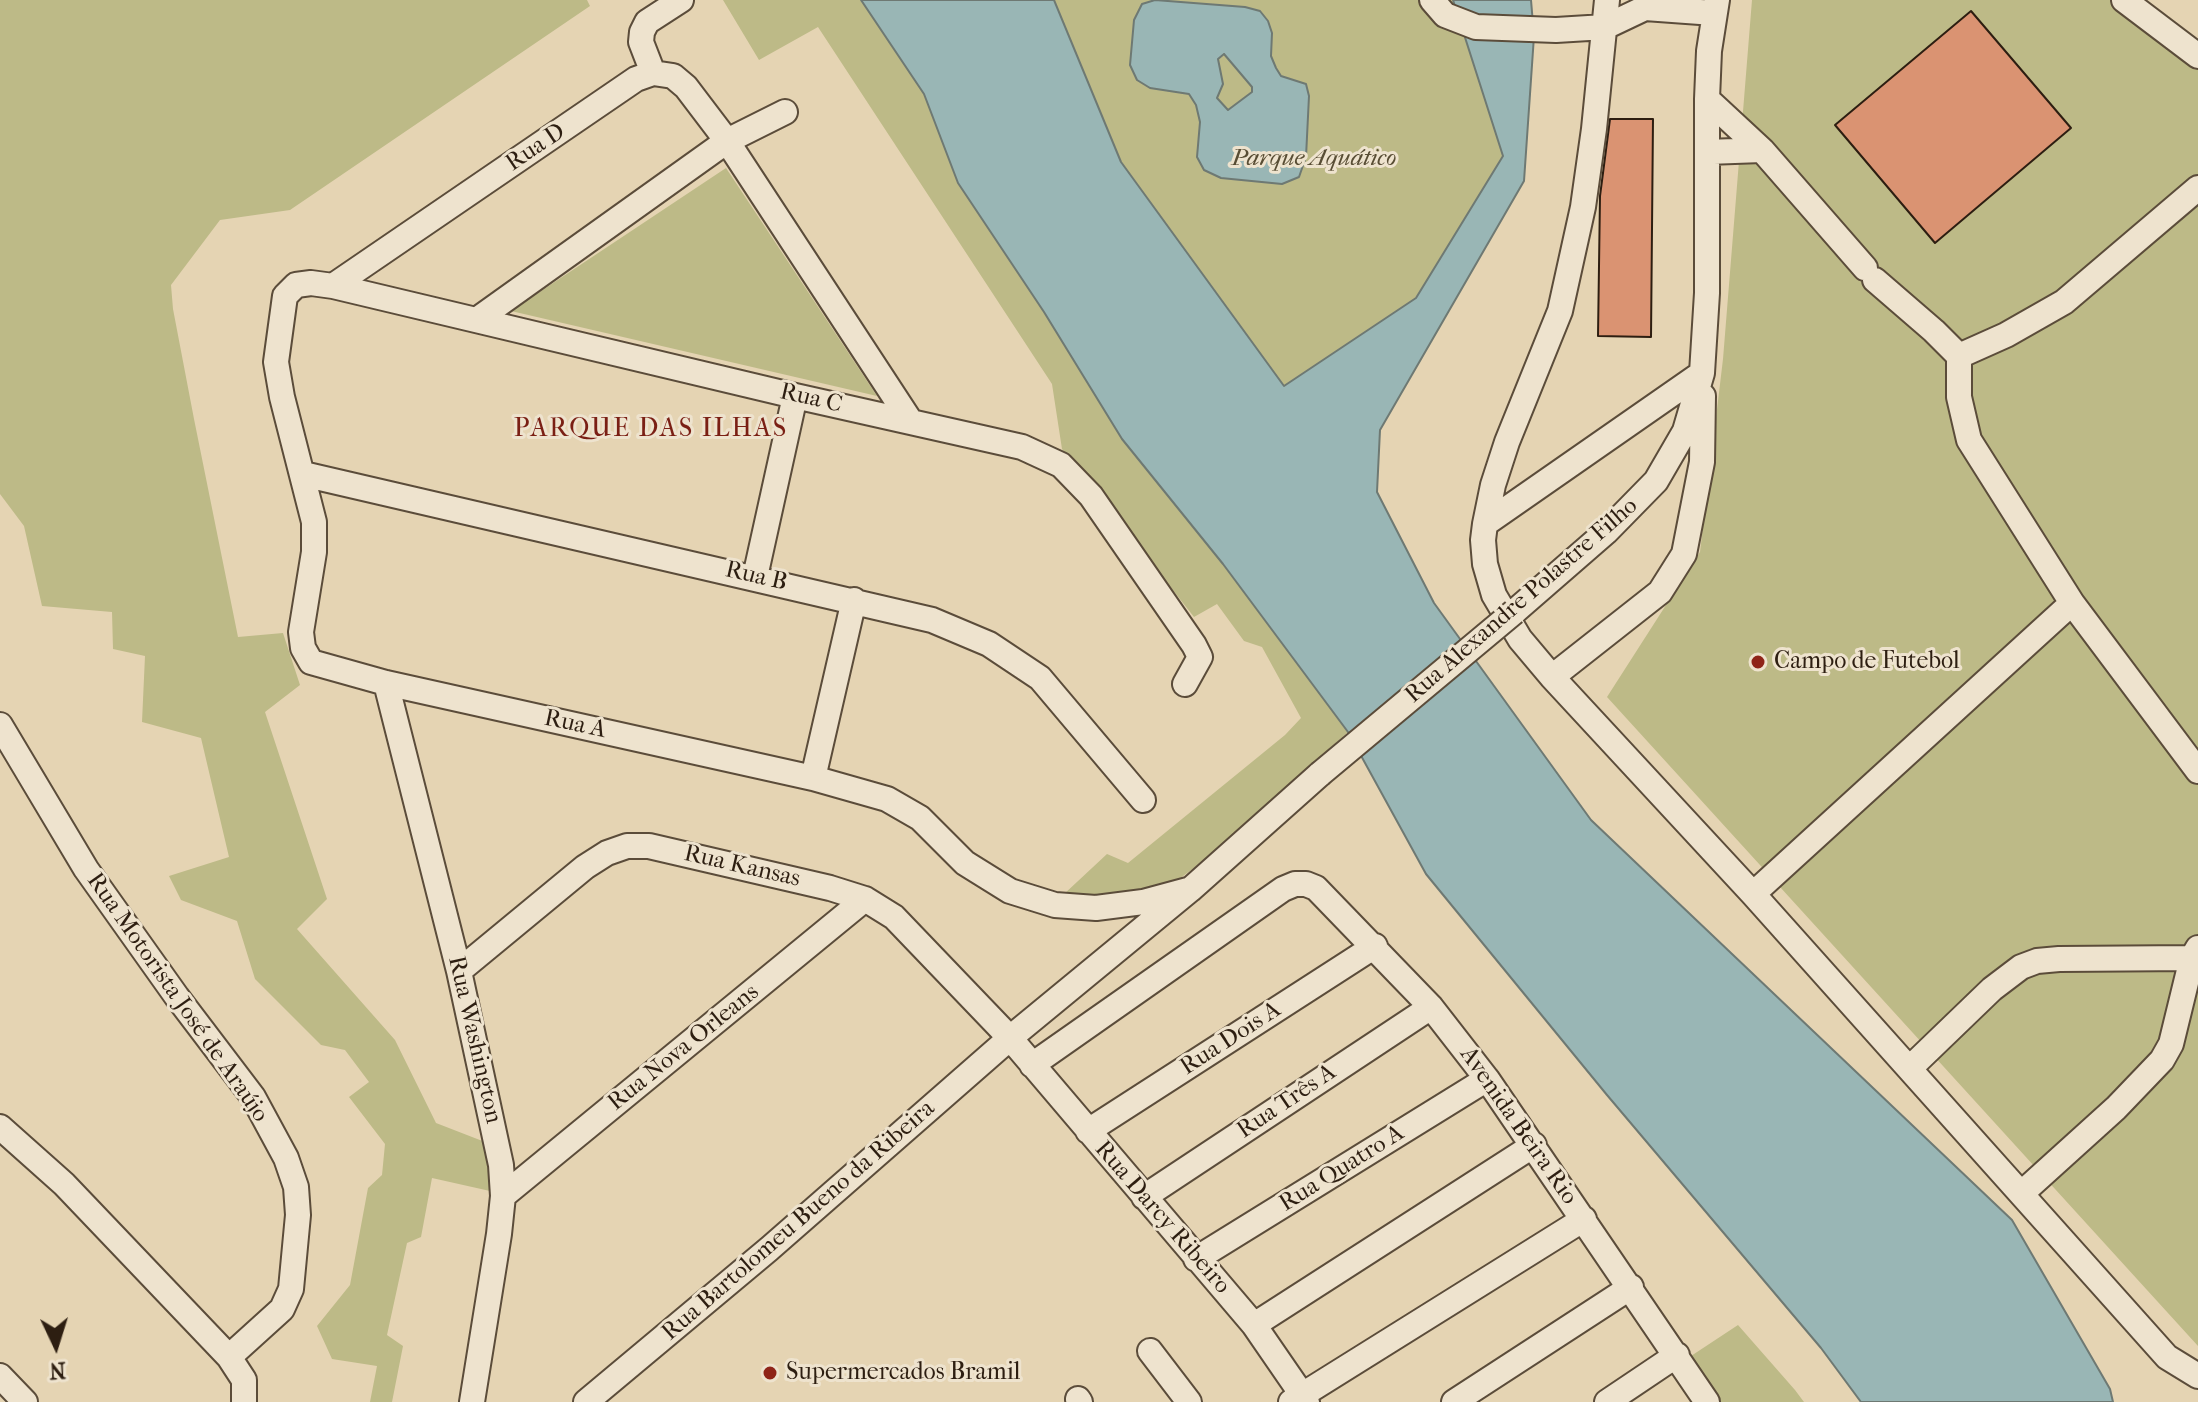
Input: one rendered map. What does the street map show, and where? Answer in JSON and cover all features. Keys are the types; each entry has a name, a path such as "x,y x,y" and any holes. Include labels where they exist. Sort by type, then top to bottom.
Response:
{"street":[{"path":"681,0 647,22 642,32 641,42 653,73 673,76 686,87 727,141 911,422"},
{"path":"1432,0 1445,15 1476,27 1556,30 1605,27 1651,4 1715,7"},
{"path":"1607,0 1583,207 1560,311 1507,442 1485,524 1485,564 1494,595 1520,639 1552,677 1753,894 2167,1357 2198,1376"},
{"path":"2124,0 2198,56"},
{"name":"Rua Alexandre Polastre Filho","path":"1010,1038 1191,889 1320,774 1514,612 1606,532 1656,481 1685,431 1702,373 1707,293 1707,99 1715,7"},
{"name":"Rua D","path":"333,286 636,79 653,73"},
{"path":"1707,99 1762,150 1870,274 1959,356 1959,397 1969,440 2072,603 2198,771"},
{"path":"478,319 727,141 785,112"},
{"path":"1707,152 1762,150"},
{"path":"1959,356 2006,335 2064,302 2198,188"},
{"name":"Rua C","path":"296,285 311,283 333,286 1022,447 1061,465 1091,496 1198,651 1198,664 1185,684"},
{"name":"Rua A","path":"296,285 285,296 276,362 314,522 314,552 301,632 303,648 311,662 386,683 813,778 887,799 920,818 965,863 1010,891 1055,905 1096,908 1143,902 1191,889"},
{"path":"1485,524 1702,373"},
{"path":"1552,677 1660,592 1684,554 1702,462 1702,373"},
{"path":"755,577 795,396"},
{"name":"Rua B","path":"303,474 932,620 989,644 1040,678 1143,800"},
{"path":"813,778 854,600"},
{"path":"1753,894 2072,603"},
{"name":"Rua Washington","path":"386,683 459,971 495,1131 503,1196 472,1402"},
{"name":"Rua Motorista José de Araújo","path":"0,725 86,869 253,1097 286,1158 296,1187 298,1215 291,1289 282,1309 229,1357"},
{"name":"Rua Kansas","path":"459,971 585,867 607,853 627,846 649,846 865,899 894,917 1010,1038"},
{"name":"Avenida Beira Rio","path":"1032,1065 1283,889 1295,884 1316,888 1431,1007 1487,1079 1707,1402"},
{"name":"Rua Nova Orleans","path":"503,1196 865,899"},
{"name":"Rua Dois A","path":"1088,1131 1375,946"},
{"path":"1910,1068 1992,989 2021,967 2037,961 2059,959 2195,953 2171,1044 2162,1060 2116,1108 2022,1193"},
{"name":"Rua Três A","path":"1144,1197 1431,1007"},
{"name":"Rua Darcy Ribeiro","path":"1010,1038 1254,1325 1300,1399"},
{"name":"Rua Bartolomeu Bueno da Ribeira","path":"586,1402 769,1249 1010,1038"},
{"name":"Rua Quatro A","path":"1196,1259 1487,1079"},
{"path":"0,1127 64,1184 229,1357 244,1380 244,1402"},
{"path":"1254,1325 1534,1145"},
{"path":"1300,1399 1584,1219"},
{"path":"1454,1402 1631,1287"},
{"path":"1150,1351 1189,1402"},
{"path":"1607,1402 1677,1355"},
{"path":"0,1376 25,1402"}],"green space":[{"path":"0,0 587,0 590,6 290,210 220,220 171,285 173,309 238,637 283,633 300,685 265,712 327,899 297,929 395,1040 436,1123 485,1142 490,1191 432,1178 421,1237 407,1243 387,1335 403,1346 392,1402 370,1402 377,1366 332,1359 317,1326 350,1285 368,1188 382,1175 385,1144 349,1097 369,1082 345,1050 321,1045 255,979 237,921 181,900 169,876 229,857 201,738 142,722 145,656 113,649 112,612 42,606 24,526 0,494"},
{"path":"723,0 861,0 924,94 958,183 1044,312 1122,439 1223,564 1348,732 1206,859 1179,879 1148,891 1103,900 1063,895 1107,854 1128,863 1285,735 1301,718 1262,647 1244,641 1217,604 1194,617 1062,449 1052,384 818,27 759,60"},
{"name":"Parque Aquático","path":"1054,0 1453,0 1503,156 1416,298 1284,386 1121,162"},
{"path":"1752,0 2133,0 2198,51 2198,1346 1607,697 1700,552 1723,359"},
{"path":"726,168 877,396 511,311"},
{"path":"1738,1325 1804,1402 1721,1402 1691,1356"}],"water":[{"path":"861,0 1054,0 1121,162 1284,386 1416,298 1503,156 1453,0 1531,0 1534,36 1524,181 1380,430 1377,492 1434,603 1591,820 2012,1220 2110,1389 2113,1402 1861,1402 1821,1348 1607,1095 1426,874 1348,732 1223,564 1122,439 1044,312 958,183 924,94"},
{"path":"1155,0 1245,7 1260,11 1272,33 1271,56 1276,68 1281,76 1306,84 1309,96 1306,157 1299,177 1282,184 1221,178 1204,170 1197,157 1200,122 1196,105 1189,94 1150,88 1137,80 1130,65 1134,20 1142,4","holes":["1224,54 1252,87 1252,92 1228,110 1217,98 1223,84 1218,59"]}],"building":[{"path":"1971,11 2071,128 1935,243 1835,125"},
{"path":"1610,119 1653,119 1651,337 1598,336 1600,196"}],"place":[{"name":"Campo de Futebol","path":"1758,662"},
{"name":"Supermercados Bramil","path":"770,1373"}],"district":[{"name":"PARQUE DAS ILHAS","path":"651,430"}]}
